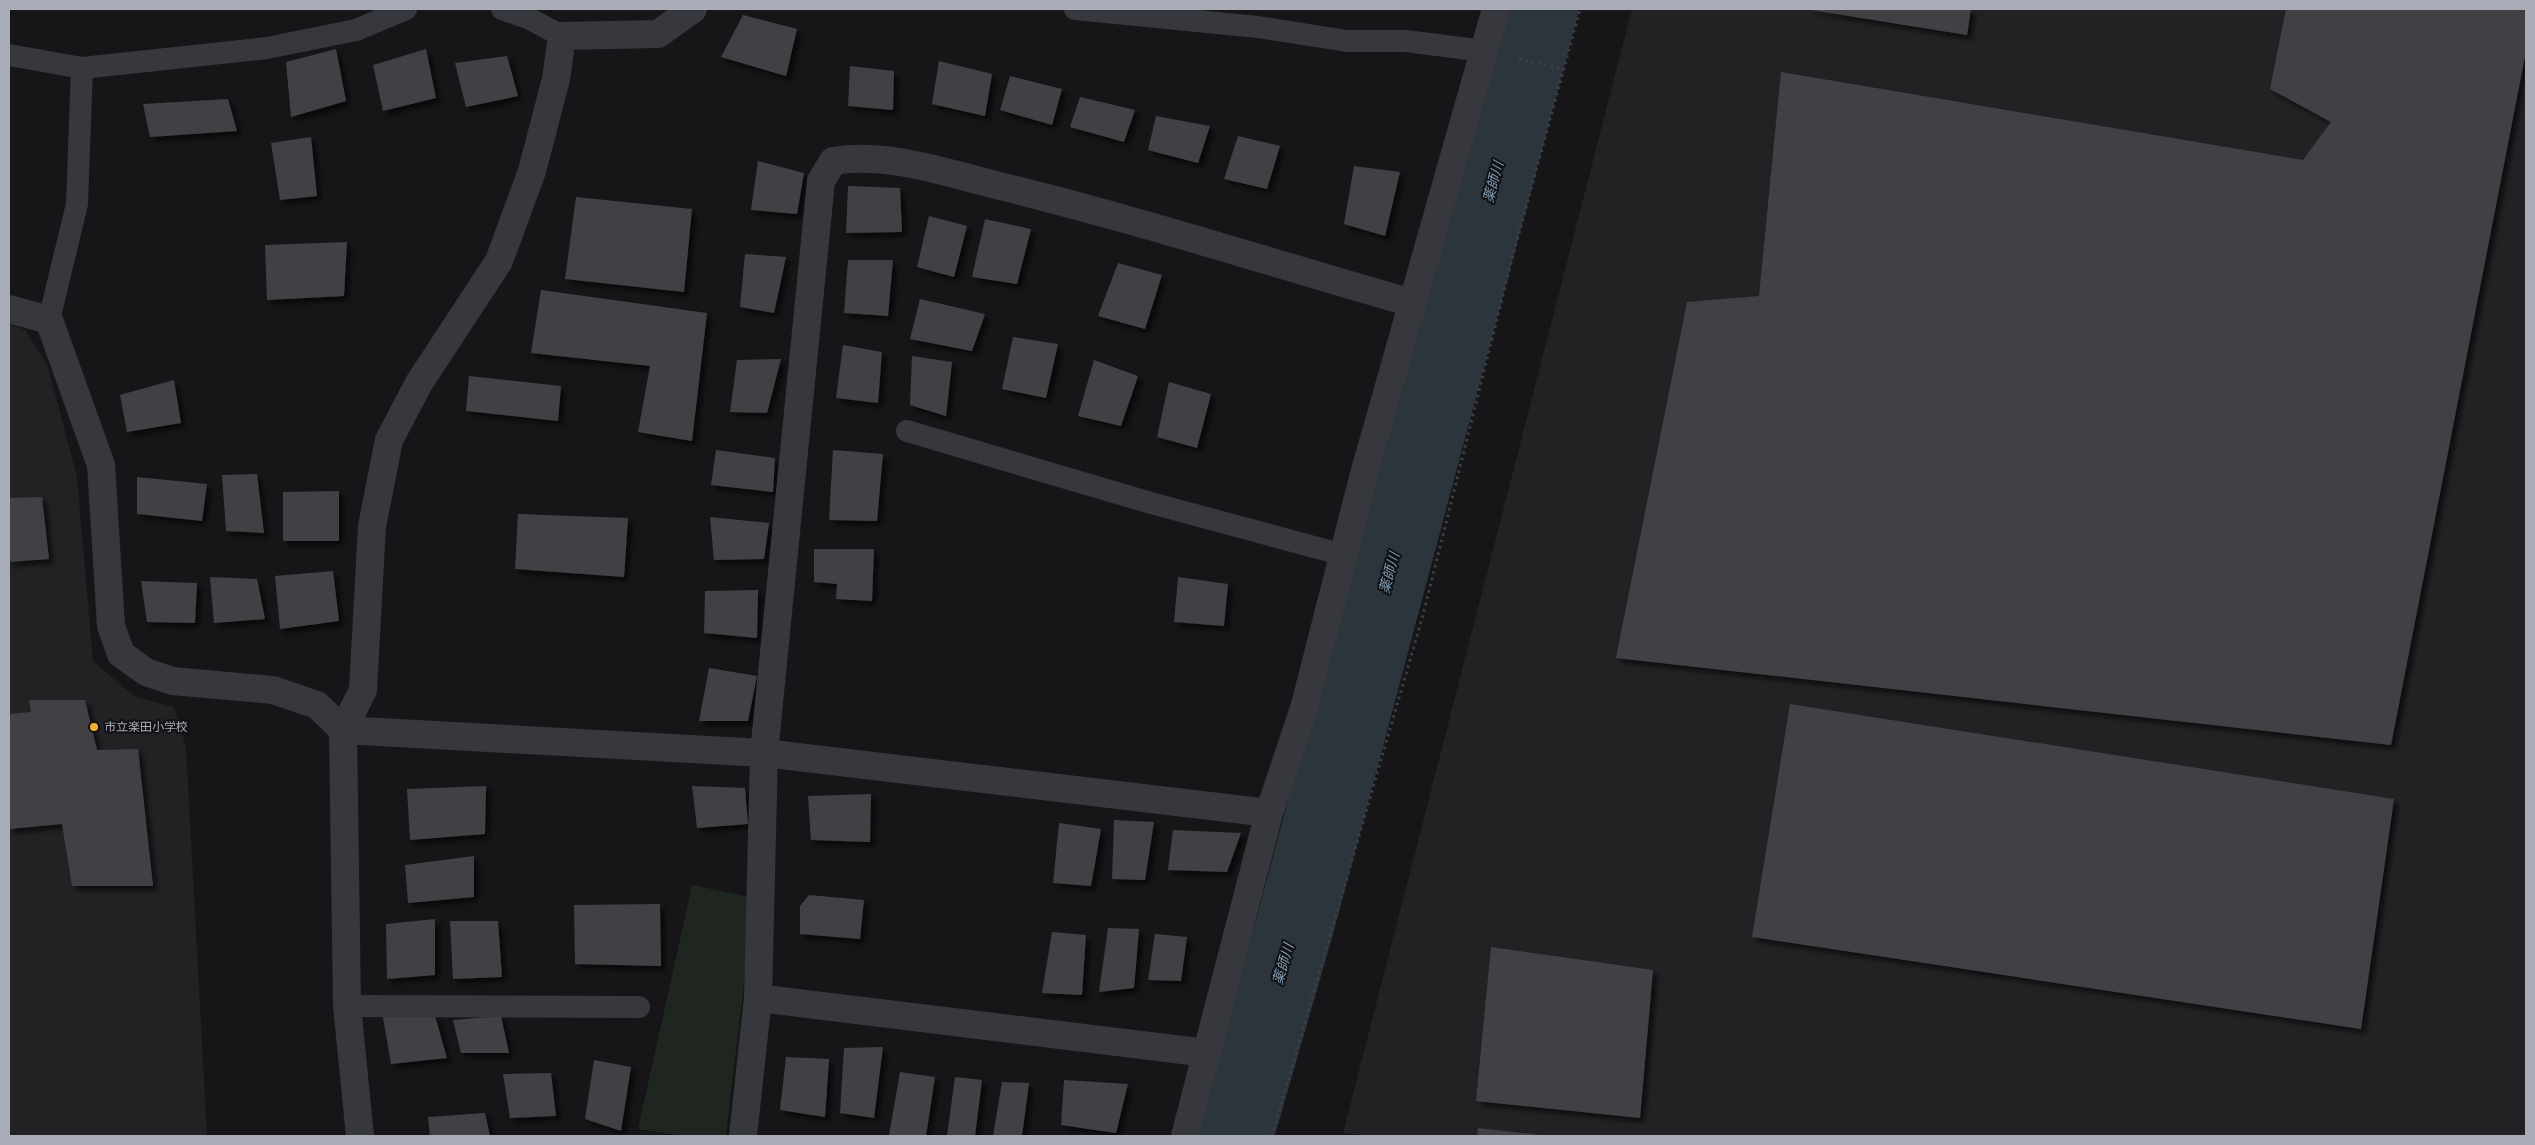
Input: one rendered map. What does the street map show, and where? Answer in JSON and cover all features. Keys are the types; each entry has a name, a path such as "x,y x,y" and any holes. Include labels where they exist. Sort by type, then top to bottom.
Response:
{"street":[{"path":"360,1136 347,1006 343,730 363,690 372,526 389,440 419,382 499,261 532,170 556,79 562,36 658,34 694,9"},
{"path":"1185,1136 1269,813 1302,713 1412,304 1496,9"},
{"path":"743,1136 758,998 764,753 822,181 833,161 854,158 897,161 1082,206 1412,304"},
{"path":"9,309 50,320 101,465 111,626 121,654 146,672 172,681 273,690 317,705 343,730 764,753 1269,813"},
{"path":"758,998 1207,1053"}],"lane":[{"path":"9,54 82,68 267,48 356,30 406,9"},
{"path":"502,9 528,18 562,36"},
{"path":"1076,9 1258,27 1347,41 1406,41 1484,51"},
{"path":"50,320 76,204 82,68"},
{"path":"907,431 1151,503 1344,555"},
{"path":"347,1006 639,1007"}],"path":[{"path":"1272,1136 1423,615 1512,259 1580,9"},
{"path":"1484,51 1564,68"}],"shaded area":[{"path":"1632,9 2526,9 2526,1136 1372,1136 1343,1133"},
{"name":"市立楽田小学校","path":"9,324 25,330 47,364 77,477 93,661 135,697 174,707 186,747 207,1136 9,1136"},
{"path":"692,885 754,898 726,1136 684,1136 638,1129"}],"building":[{"path":"1805,9 1971,9 1967,35"},
{"path":"2286,9 2526,9 2526,51 2391,745 1616,658 1687,302 1759,296 1781,72 2303,160 2331,122 2270,89"},
{"path":"743,15 797,29 786,76 721,57"},
{"path":"336,49 346,101 291,117 286,62"},
{"path":"426,49 436,98 383,111 373,65"},
{"path":"507,56 518,96 466,107 455,63"},
{"path":"939,61 992,74 985,116 932,104"},
{"path":"850,66 894,71 893,110 848,106"},
{"path":"1010,76 1062,89 1052,125 1000,110"},
{"path":"1080,97 1135,110 1124,142 1070,127"},
{"path":"228,99 237,131 150,137 143,104"},
{"path":"1156,116 1210,126 1198,163 1148,150"},
{"path":"1238,136 1280,146 1267,189 1224,179"},
{"path":"311,137 317,196 280,200 271,143"},
{"path":"758,161 804,173 797,214 751,210"},
{"path":"1354,166 1400,172 1385,236 1344,224"},
{"path":"848,186 900,188 902,232 846,233"},
{"path":"576,197 692,209 684,292 565,279"},
{"path":"929,216 967,226 954,277 917,267"},
{"path":"985,219 1031,229 1017,284 972,277"},
{"path":"347,242 344,296 267,300 265,245"},
{"path":"745,254 786,257 774,313 740,307"},
{"path":"848,260 893,260 888,316 844,313"},
{"path":"1118,263 1162,275 1145,329 1098,316"},
{"path":"541,290 707,313 692,441 638,432 650,366 531,353"},
{"path":"920,299 985,314 972,351 910,339"},
{"path":"1013,337 1058,344 1046,398 1002,389"},
{"path":"843,345 882,352 878,403 836,398"},
{"path":"912,356 952,362 946,416 910,405"},
{"path":"781,359 767,413 730,412 737,360"},
{"path":"1094,360 1138,376 1121,426 1078,416"},
{"path":"469,376 561,386 558,421 466,411"},
{"path":"174,380 181,423 127,432 120,395"},
{"path":"1169,382 1211,394 1197,448 1157,437"},
{"path":"716,450 775,458 773,492 711,485"},
{"path":"833,450 883,454 877,521 829,520"},
{"path":"257,474 264,533 226,531 222,475"},
{"path":"137,477 207,484 202,521 137,514"},
{"path":"339,491 339,541 283,541 283,492"},
{"path":"42,497 49,559 9,562 9,498"},
{"path":"518,514 628,518 624,577 515,569"},
{"path":"710,517 769,523 764,559 714,560"},
{"path":"814,549 874,549 872,601 836,599 837,584 814,582"},
{"path":"333,571 339,621 280,629 275,576"},
{"path":"210,577 257,579 265,619 214,623"},
{"path":"1178,577 1228,584 1224,626 1174,622"},
{"path":"141,581 197,583 195,623 147,622"},
{"path":"758,590 757,638 704,633 705,591"},
{"path":"709,668 757,676 748,721 699,721"},
{"path":"29,700 85,700 97,750 138,749 153,886 72,886 62,824 9,829 9,714 31,712"},
{"path":"1790,704 2394,799 2361,1029 1752,937"},
{"path":"486,786 485,834 410,840 407,789"},
{"path":"692,786 745,788 748,824 697,828"},
{"path":"871,794 870,842 811,840 808,796"},
{"path":"1114,820 1154,822 1145,880 1112,879"},
{"path":"1059,823 1101,829 1091,886 1053,883"},
{"path":"1173,830 1241,833 1227,872 1168,870"},
{"path":"474,856 474,897 408,903 405,865"},
{"path":"809,895 864,900 860,939 800,934 800,906"},
{"path":"660,904 661,966 575,964 574,905"},
{"path":"435,919 435,975 387,979 386,924"},
{"path":"450,921 498,921 502,977 453,979"},
{"path":"1108,928 1139,929 1134,988 1099,992"},
{"path":"1052,932 1086,935 1082,995 1042,993"},
{"path":"1155,934 1187,937 1181,981 1148,980"},
{"path":"1491,947 1653,970 1640,1118 1476,1101"},
{"path":"435,1016 447,1058 391,1064 383,1017"},
{"path":"501,1016 509,1053 461,1053 453,1020"},
{"path":"883,1047 874,1118 840,1113 844,1048"},
{"path":"786,1057 829,1059 825,1117 780,1110"},
{"path":"594,1060 631,1067 621,1131 585,1119"},
{"path":"900,1072 935,1077 926,1136 889,1135"},
{"path":"551,1073 556,1116 510,1118 503,1074"},
{"path":"955,1077 982,1080 975,1136 947,1136"},
{"path":"1064,1080 1128,1084 1116,1133 1061,1125"},
{"path":"1002,1082 1029,1083 1022,1136 993,1136"},
{"path":"485,1113 490,1136 430,1136 428,1117"},
{"path":"1478,1128 1541,1135 1541,1136 1477,1136"}],"waterway":[{"name":"薬師川","path":"1234,1136 1294,929 1539,9"}],"place":[{"name":"市立楽田小学校","path":"94,727"}]}
